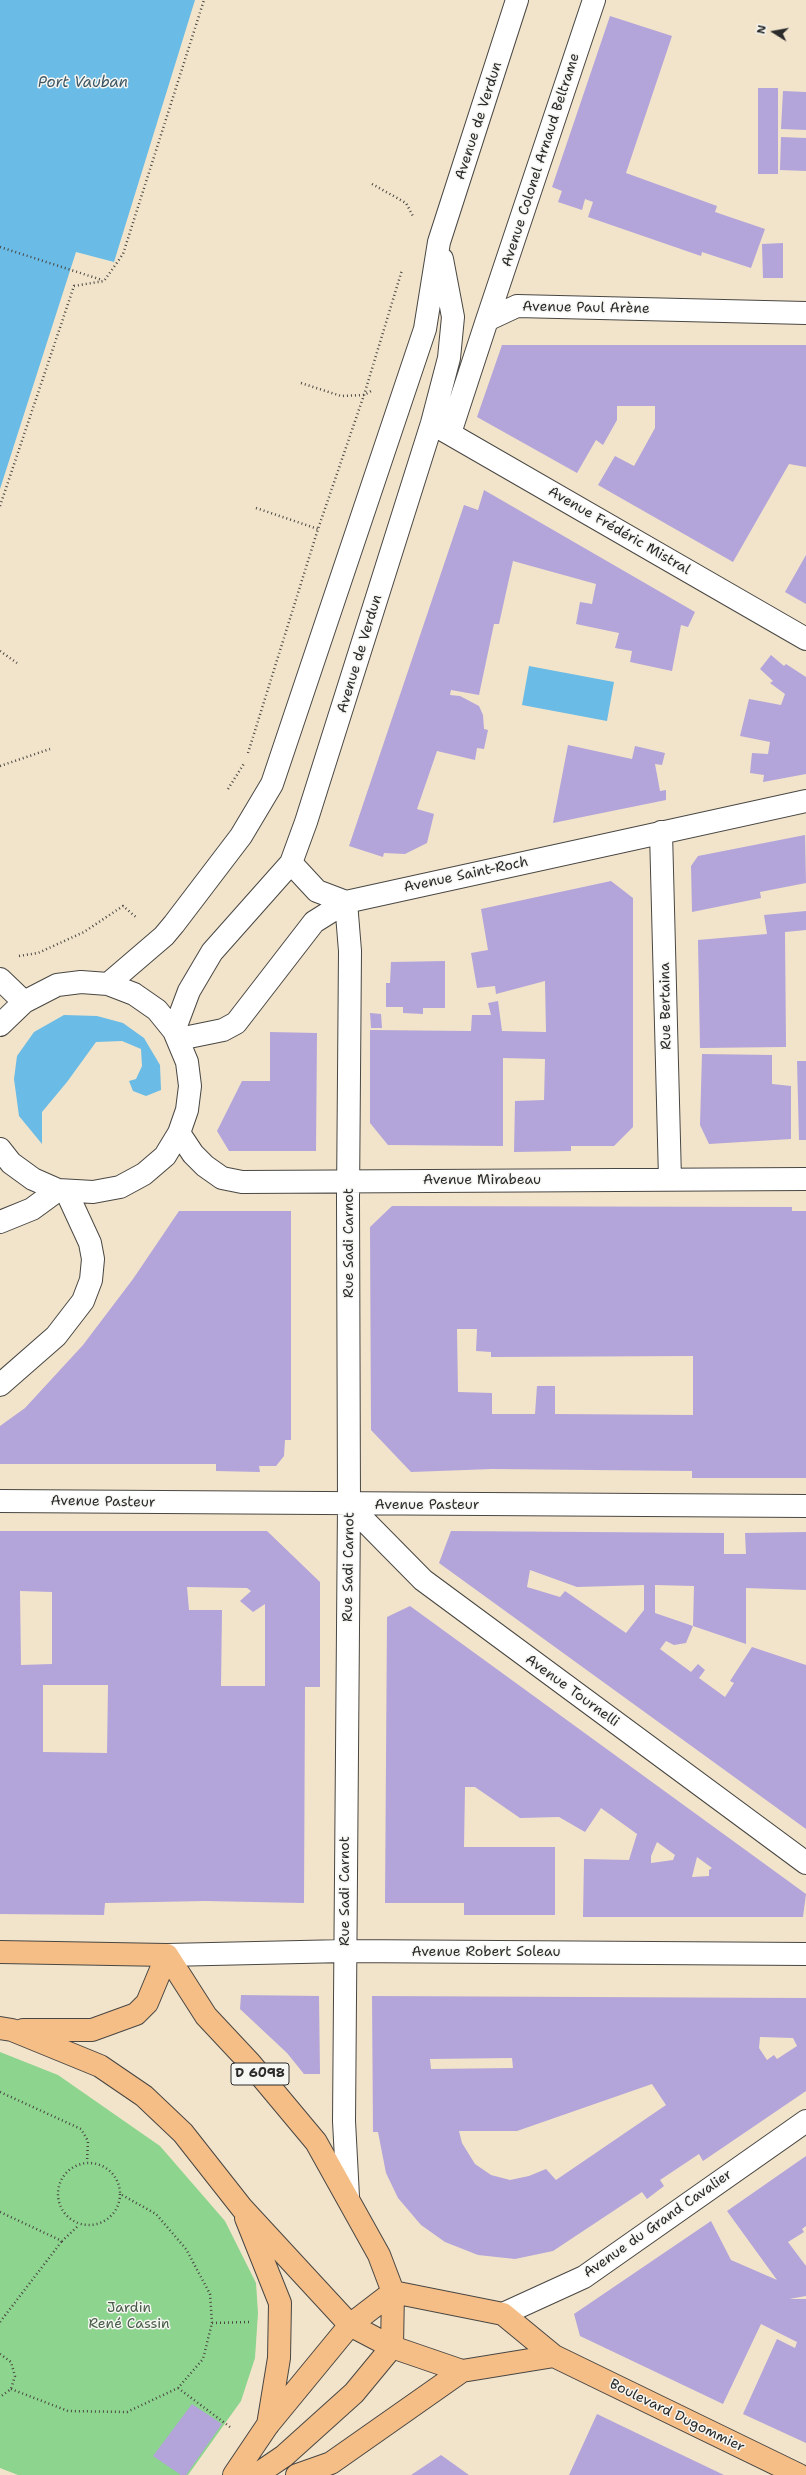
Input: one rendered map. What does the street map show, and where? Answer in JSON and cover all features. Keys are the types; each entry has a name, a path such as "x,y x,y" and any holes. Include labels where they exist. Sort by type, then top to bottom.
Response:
{"main road":[{"name":"Avenue Robert Soleau","path":"0,1952 166,1956"},
{"path":"6,2029 92,2030 136,2014 147,2003 166,1956"},
{"name":"D 6098","path":"166,1956 206,2016 250,2063 316,2142 348,2197"},
{"path":"6,2029 100,2066 144,2096 183,2134 242,2208 350,2325 392,2348 462,2371"},
{"name":"Rue Sadi Carnot","path":"348,2197 379,2255 393,2292"},
{"path":"242,2208 280,2304 279,2358 267,2426"},
{"path":"234,2475 267,2426 350,2325 393,2292 503,2314"},
{"path":"256,2475 284,2456 354,2393 392,2348 393,2292"},
{"name":"Boulevard Dugommier","path":"503,2314 554,2356 799,2475"},
{"path":"297,2475 332,2463 462,2371 554,2356"}],"street":[{"name":"Avenue de Verdun","path":"108,984 164,936 174,924 241,836 272,784 425,329 439,242 517,0"},
{"name":"Avenue Colonel Arnaud Beltrame","path":"488,320 594,0"},
{"name":"Avenue de Verdun","path":"176,1035 189,990 212,952 291,863 441,428 453,317 439,242"},
{"name":"Avenue Paul Arène","path":"488,320 517,306 806,312"},
{"path":"441,428 488,320"},
{"name":"Avenue Frédéric Mistral","path":"441,428 806,639"},
{"name":"Avenue Saint-Roch","path":"176,1035 223,1030 236,1023 314,922 346,902 806,801"},
{"name":"Rue Bertaina","path":"661,832 670,1180"},
{"path":"291,863 317,891 346,902"},
{"name":"Rue Sadi Carnot","path":"346,902 350,951 348,1183 349,1505 344,2121 348,2197"},
{"path":"0,979 24,1002"},
{"path":"0,1026 24,1002 57,985 81,982 108,984 140,998 157,1010 176,1035 187,1062 190,1086 188,1110 179,1133 165,1156 150,1170 120,1187 93,1192 62,1190 32,1179 11,1163 0,1149"},
{"name":"Avenue Mirabeau","path":"179,1133 193,1154 205,1166 222,1178 242,1182 348,1183 373,1181 806,1179"},
{"path":"0,1222 32,1209 62,1190"},
{"path":"0,1385 56,1336 83,1301 91,1280 93,1259 90,1243 62,1190"},
{"name":"Avenue Pasteur","path":"0,1501 349,1505 806,1506"},
{"name":"Avenue Tournelli","path":"349,1505 423,1580 806,1863"},
{"name":"Avenue Robert Soleau","path":"166,1956 345,1951 806,1954"},
{"name":"Avenue du Grand Cavalier","path":"503,2314 584,2277 806,2121"}],"path":[{"path":"0,506 74,286 104,281 123,254 204,0"},
{"path":"372,184 406,203 416,221 419,214"},
{"path":"0,247 104,281"},
{"path":"228,789 245,762 318,530 364,395 403,265"},
{"path":"301,383 341,396 364,395 375,389"},
{"path":"256,508 318,530"},
{"path":"0,651 17,663"},
{"path":"0,766 50,749"},
{"path":"12,957 44,950 84,932 123,906 141,921"},
{"path":"0,2092 81,2129 88,2141 87,2162"},
{"path":"87,2162 105,2166 116,2176 122,2195 116,2212 101,2224 79,2225 66,2217 58,2202 60,2183 71,2168 87,2162"},
{"path":"11,2389 68,2411 127,2412 178,2388 203,2359 212,2323 210,2294 186,2249 156,2214 122,2195"},
{"path":"0,2212 62,2241"},
{"path":"0,2322 62,2241 79,2225"},
{"path":"212,2323 280,2321"},
{"path":"0,2354 11,2362 15,2376 11,2389 0,2397"},
{"path":"178,2388 230,2427"}],"green space":[{"name":"Jardin René Cassin","path":"0,2052 58,2075 160,2146 225,2221 256,2283 258,2313 255,2358 241,2401 188,2475 18,2475 0,2468"}],"water":[{"name":"Port Vauban","path":"0,0 195,0 114,262 76,252 0,489"},
{"path":"529,666 614,682 607,721 522,705"},
{"path":"64,1015 97,1016 123,1023 144,1038 160,1065 161,1090 146,1096 133,1091 129,1081 136,1079 142,1066 141,1049 122,1041 96,1042 67,1082 42,1112 42,1144 19,1116 14,1079 17,1056 34,1032"}],"building":[{"path":"610,16 672,36 626,173 717,206 715,212 765,229 751,268 702,252 701,256 588,217 593,202 585,199 582,210 558,202 562,191 552,187"},
{"path":"758,88 778,88 778,174 758,174"},
{"path":"783,91 806,92 806,130 781,129"},
{"path":"781,137 806,138 806,171 780,170"},
{"path":"783,243 783,278 763,278 762,244"},
{"path":"502,345 806,345 806,467 789,464 733,562 598,485 615,456 634,466 655,428 655,406 617,406 617,420 603,445 596,440 577,473 477,417"},
{"path":"484,490 695,612 688,627 681,625 672,671 630,662 632,651 615,648 619,633 576,624 580,602 592,604 596,584 513,561 499,624 494,624 479,695 451,690 450,695 460,696 479,706 483,715 484,729 488,730 484,749 477,748 475,760 437,751 417,809 434,814 427,843 405,854 384,853 383,857 349,846 464,505 478,510"},
{"path":"806,555 806,604 785,592"},
{"path":"771,655 784,666 786,664 806,677 806,774 763,782 764,775 750,773 752,753 768,754 770,742 740,736 749,699 781,705 785,694 770,683 773,681 760,669"},
{"path":"568,745 632,759 635,746 665,753 662,765 655,764 660,791 666,790 666,800 553,823"},
{"path":"805,835 806,883 760,892 761,898 692,912 691,866 698,856"},
{"path":"611,881 633,898 633,1127 614,1146 571,1146 571,1151 514,1152 515,1101 544,1100 545,1059 503,1058 503,1146 388,1145 370,1123 370,1030 471,1031 472,1015 491,1015 488,1003 498,1001 502,1031 546,1032 545,981 496,994 495,986 477,988 471,953 488,950 481,909"},
{"path":"806,911 806,930 785,932 786,1047 700,1048 698,940 767,934 764,915"},
{"path":"445,961 445,1008 423,1008 423,1014 403,1013 403,1007 386,1007 386,983 390,983 391,962"},
{"path":"370,1013 381,1014 382,1028 371,1028"},
{"path":"270,1032 317,1033 316,1151 229,1151 217,1131 242,1081 270,1081"},
{"path":"702,1054 772,1055 772,1084 791,1086 791,1139 709,1144 700,1125"},
{"path":"797,1061 806,1061 806,1140 799,1140"},
{"path":"392,1206 792,1207 792,1211 806,1211 806,1478 692,1478 692,1471 492,1469 411,1472 371,1430 370,1227","holes":["457,1329 477,1329 476,1351 491,1352 491,1357 693,1356 693,1415 555,1414 555,1386 537,1386 535,1414 492,1414 492,1393 458,1392"]},
{"path":"179,1211 291,1211 291,1440 285,1440 284,1456 276,1466 259,1466 260,1472 216,1471 216,1464 0,1464 0,1426 25,1408 83,1345 133,1279"},
{"path":"0,1531 267,1531 320,1582 320,1687 305,1687 304,1903 205,1901 105,1903 104,1915 0,1914","holes":["187,1587 247,1588 251,1591 240,1601 253,1612 265,1604 265,1686 221,1686 222,1610 189,1610","20,1591 52,1592 52,1664 21,1665","43,1685 108,1685 107,1753 43,1752"]},
{"path":"451,1531 724,1533 724,1554 746,1554 745,1533 806,1532 806,1590 746,1588 746,1644 693,1626 686,1643 674,1645 666,1641 660,1649 691,1672 698,1664 705,1670 699,1678 725,1697 734,1683 730,1681 752,1647 806,1665 806,1829 439,1563","holes":["530,1570 577,1587 644,1585 644,1610 626,1633 565,1591 560,1597 527,1587","655,1585 694,1586 693,1626 655,1613"]},
{"path":"410,1606 806,1894 803,1917 583,1917 584,1859 629,1860 637,1834 601,1808 585,1832 559,1817 520,1818 475,1787 465,1787 464,1847 555,1847 555,1915 464,1915 464,1903 385,1903 387,1617","holes":["657,1842 675,1855 673,1860 651,1863 651,1856","697,1857 712,1868 709,1870 709,1876 692,1877"]},
{"path":"241,1995 319,1996 320,2074 304,2074 287,2053 240,2009"},
{"path":"372,1996 806,1998 806,2091 703,2161 699,2154 660,2180 664,2186 647,2199 642,2192 553,2251 515,2259 478,2255 445,2242 421,2225 398,2198 386,2173 378,2132 373,2132","holes":["760,2037 793,2038 797,2046 777,2059 774,2055 767,2060 759,2048","512,2058 513,2068 431,2069 430,2059","652,2084 666,2105 556,2180 546,2169 529,2176 510,2180 491,2175 475,2164 462,2143 459,2131 517,2131"]},
{"path":"806,2156 806,2226 802,2229 804,2232 788,2242 806,2266 806,2296 789,2299 806,2299 806,2443 743,2414 777,2339 795,2348 797,2342 761,2324 723,2404 580,2336 574,2314 711,2221 731,2260 777,2280 727,2211"},
{"path":"192,2404 222,2424 186,2475 181,2475 153,2456"},
{"path":"597,2414 678,2453 724,2475 569,2475"},
{"path":"441,2455 469,2475 411,2475"}]}
